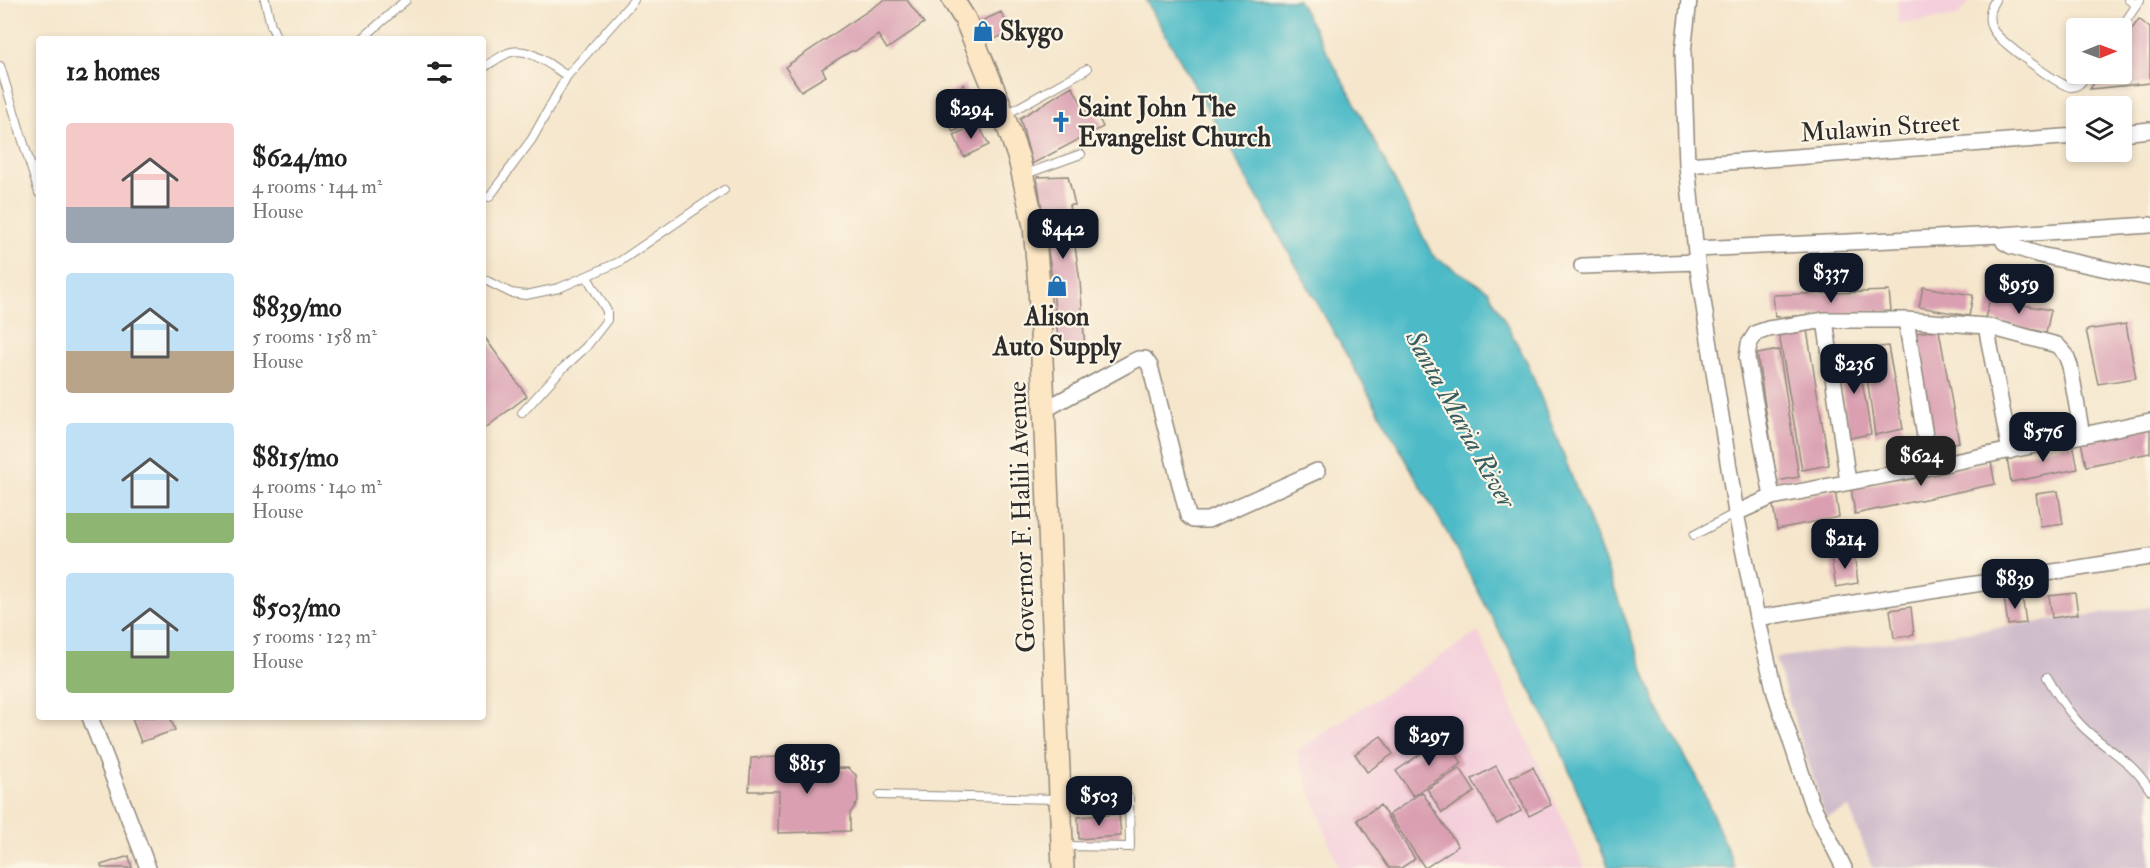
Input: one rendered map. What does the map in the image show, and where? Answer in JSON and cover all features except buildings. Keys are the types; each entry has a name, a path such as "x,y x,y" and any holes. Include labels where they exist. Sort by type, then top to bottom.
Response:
{"main road":[{"name":"Governor F. Halili Avenue","path":"952,0 965,19 1004,116 1019,159 1034,226 1039,286 1063,868"}],"street":[{"path":"1689,0 1683,52 1687,165 1696,255 1736,513 1775,693 1811,802 1844,868"},
{"path":"2132,131 2150,130"},
{"name":"Mulawin Street","path":"1687,165 2066,137"},
{"path":"1582,266 1696,255 2150,225"},
{"path":"2001,235 2004,242 2020,249 2150,278"},
{"path":"1772,497 1747,358 1749,344 1756,333 1768,329 1825,320 1906,320 1986,326 2057,345 2066,355 2070,366 2082,435"},
{"path":"1825,320 1848,482"},
{"path":"1906,320 1930,467"},
{"path":"1986,326 2010,451"},
{"path":"1044,410 1130,363 1138,359 1145,359 1150,366 1188,516 1193,520 1208,520 1317,471"},
{"path":"1736,513 1772,497 2010,451 2150,421"},
{"path":"1757,618 2150,557"},
{"path":"91,720 148,868"}],"lane":[{"path":"265,0 276,36"},
{"path":"365,36 406,0"},
{"path":"489,197 532,139 567,76 634,0"},
{"path":"1995,0 1990,8 1989,18 1994,32 2036,67 2067,87 2073,88 2080,84"},
{"path":"2128,18 2138,3 2129,0"},
{"path":"486,66 509,52 529,52 567,76"},
{"path":"0,66 36,183"},
{"path":"1004,116 1087,69"},
{"path":"1023,176 1081,154"},
{"path":"486,280 511,293 526,295 560,288 619,262 724,190"},
{"path":"522,413 560,371 586,347 607,320 607,311 587,277"},
{"path":"1694,535 1736,513"},
{"path":"2047,677 2074,717 2093,736 2121,756 2143,778 2150,790"},
{"path":"880,795 1059,799 1129,798 1130,847 1061,846"}],"shaded area":[{"path":"1897,0 1971,0 1958,16 1898,24"},
{"path":"2150,607 2150,868 1873,868 1849,808 1826,818 1775,658"},
{"path":"1478,632 1585,868 1338,868 1296,751"}],"water":[{"name":"Santa Maria River","path":"1146,0 1298,0 1355,103 1433,256 1488,290 1528,364 1604,560 1659,712 1696,775 1735,868 1609,868 1557,741 1449,536"}],"place":[{"name":"Skygo","path":"983,31"},
{"name":"Saint John The Evangelist Church","path":"1061,122"},
{"name":"Alison Auto Supply","path":"1057,286"}]}
